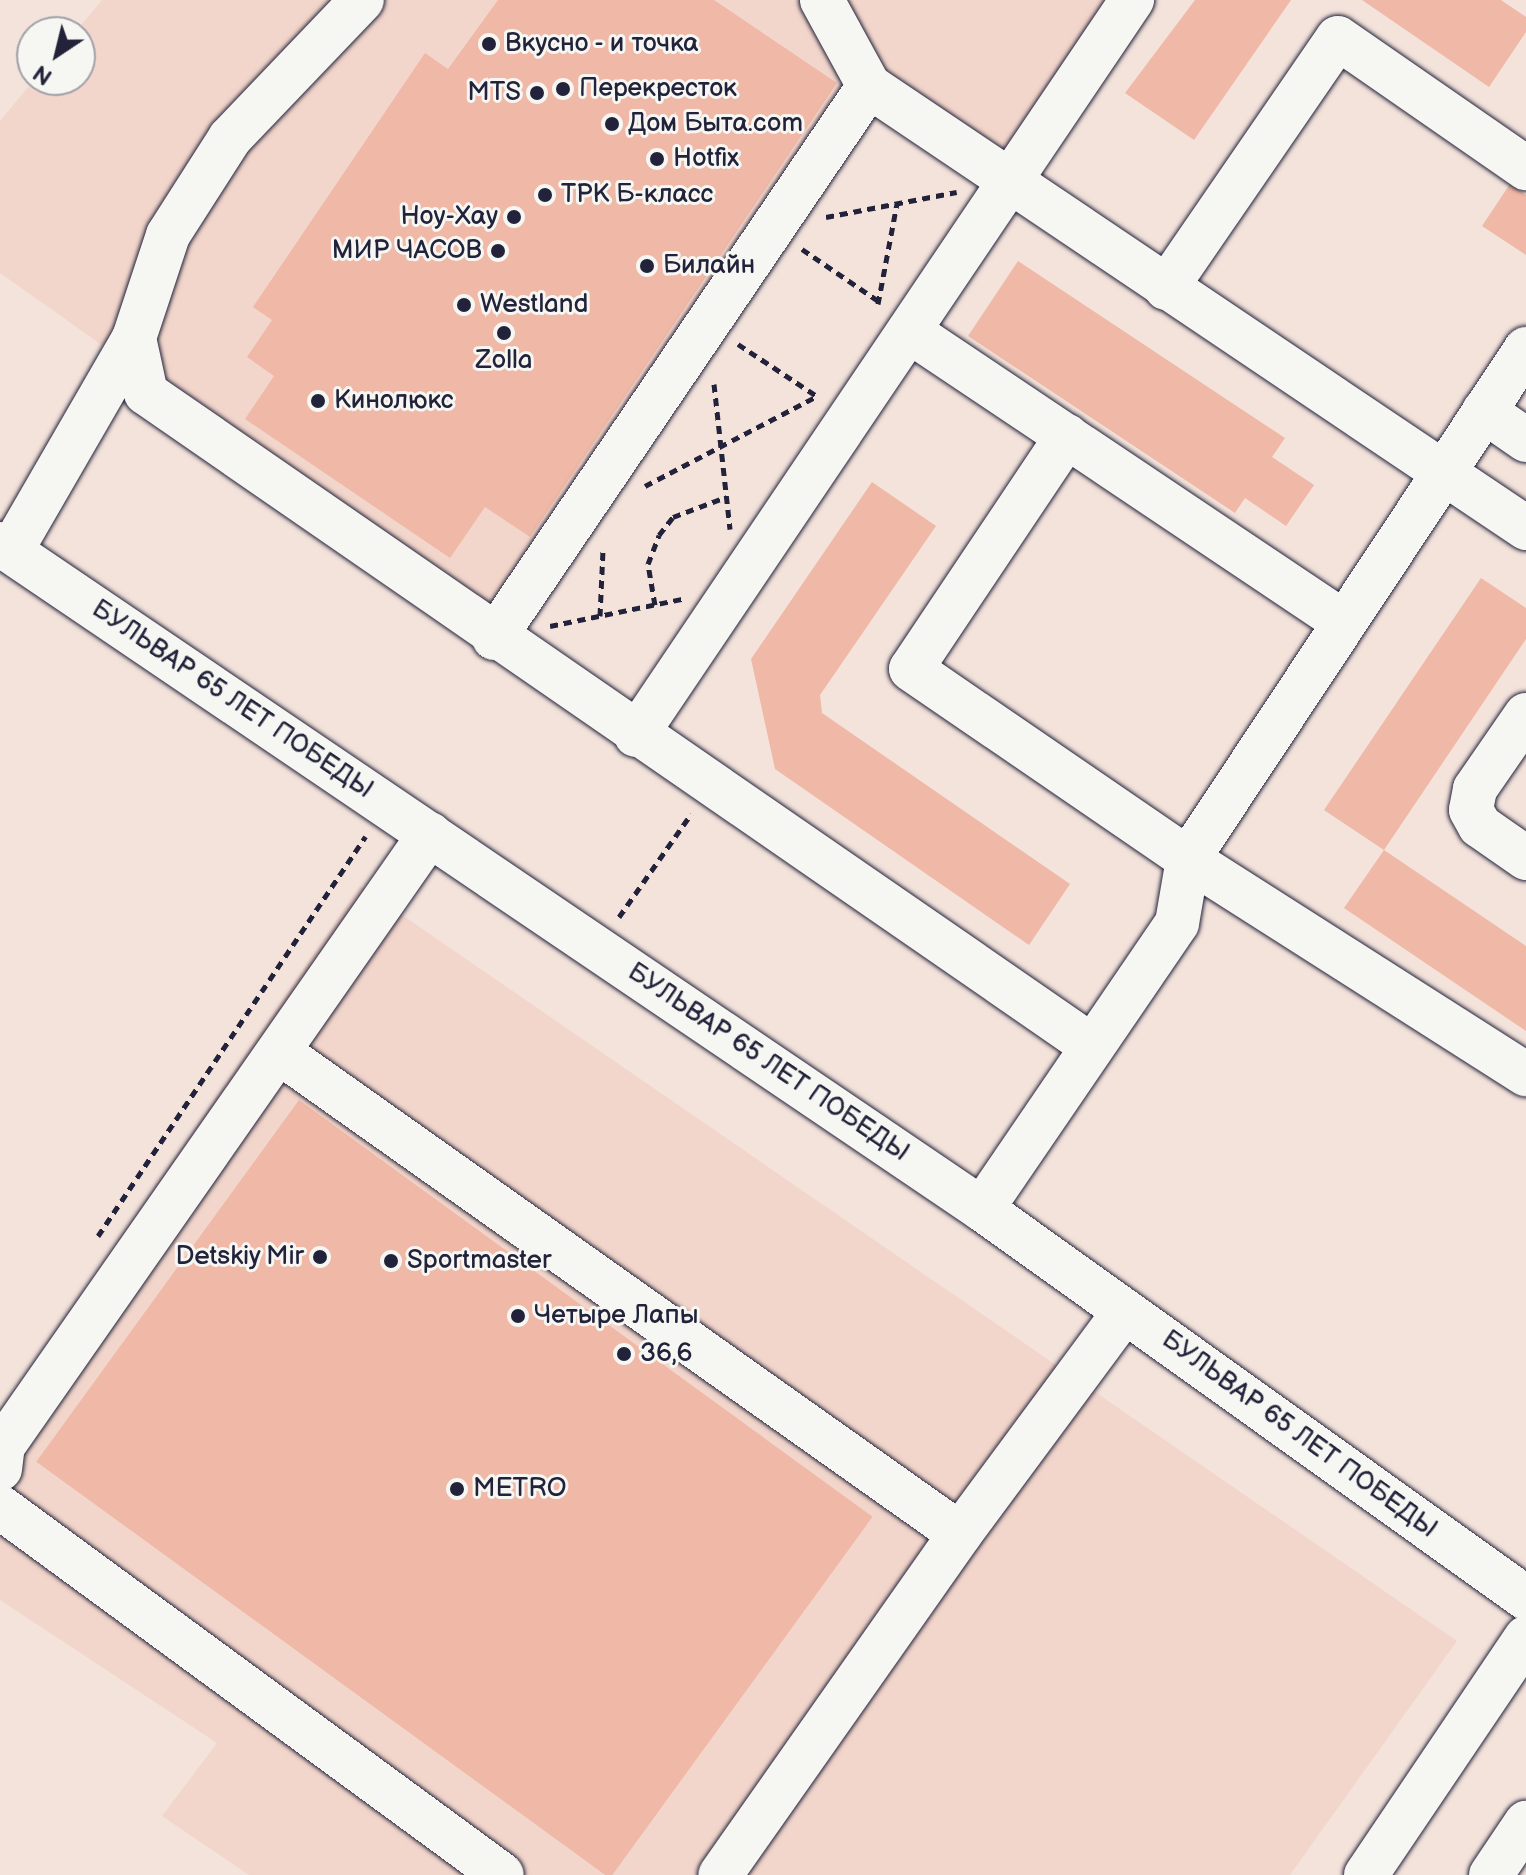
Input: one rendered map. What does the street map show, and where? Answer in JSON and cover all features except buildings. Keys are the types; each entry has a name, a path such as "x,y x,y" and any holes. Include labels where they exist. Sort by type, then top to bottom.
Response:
{"street":[{"path":"6,547 134,338 168,235 230,138 362,0"},
{"path":"822,0 869,86 1526,528"},
{"path":"636,735 736,587 830,400 893,318 1009,183 1132,0"},
{"path":"1166,288 1338,38 1526,168"},
{"path":"494,638 869,86"},
{"path":"893,318 1342,621"},
{"path":"134,338 146,393 494,638 1092,1046"},
{"path":"982,1209 1177,923 1188,859 1342,621 1526,349"},
{"path":"1484,411 1526,440"},
{"path":"1067,436 911,669 1188,859 1526,1074"},
{"name":"БУЛЬВАР 65 ЛЕТ ПОБЕДЫ","path":"6,547 982,1209 1526,1598"},
{"path":"1526,715 1475,789 1471,810 1480,826 1526,858"},
{"path":"0,1469 3,1446 430,834"},
{"path":"279,1052 960,1534"},
{"path":"720,1875 960,1534 1125,1311"},
{"path":"0,1507 502,1875"},
{"path":"1366,1875 1526,1638"},
{"path":"1491,1875 1526,1823"}],"path":[{"path":"772,228 1009,183"},
{"path":"893,318 897,203"},
{"path":"772,228 893,318"},
{"path":"708,323 830,400"},
{"path":"494,638 736,587 708,323"},
{"path":"634,498 721,446 830,400"},
{"path":"655,605 648,564 659,535 685,510 726,497"},
{"path":"600,616 599,561 609,534"},
{"path":"598,947 710,786"},
{"path":"88,1252 387,804"}],"shaded area":[{"path":"102,0 1112,0 1006,159 872,67 493,622 0,273 0,121 21,96 96,96 96,16 88,16"},
{"path":"360,886 1457,1641 1290,1875 249,1875 162,1816 217,1743 0,1600 0,1414"}],"place":[{"name":"Вкусно - и точка","path":"489,44"},
{"name":"Перекресток","path":"563,89"},
{"name":"MTS","path":"537,93"},
{"name":"Дом Быта.com","path":"612,124"},
{"name":"Hotfix","path":"657,159"},
{"name":"ТРК Б-класс","path":"545,195"},
{"name":"Ноу-Хау","path":"514,217"},
{"name":"МИР ЧАСОВ","path":"498,251"},
{"name":"Билайн","path":"647,266"},
{"name":"Westland","path":"464,305"},
{"name":"Zolla","path":"504,333"},
{"name":"Кинолюкс","path":"318,401"},
{"name":"Detskiy Mir","path":"320,1257"},
{"name":"Sportmaster","path":"391,1261"},
{"name":"Четыре Лапы","path":"518,1316"},
{"name":"36,6","path":"624,1354"},
{"name":"METRO","path":"457,1489"}]}
